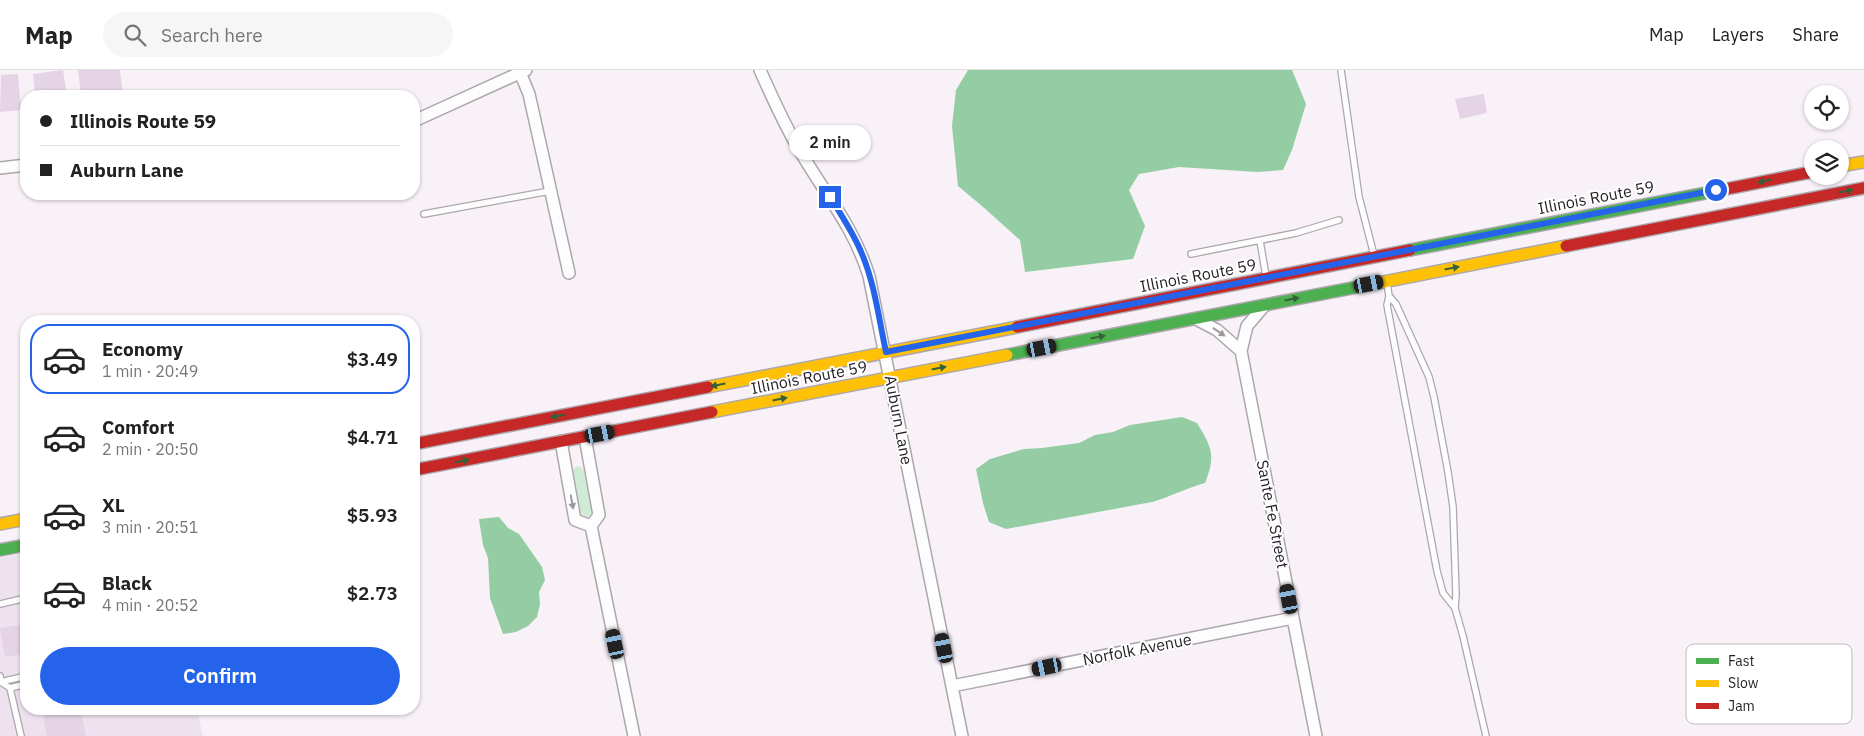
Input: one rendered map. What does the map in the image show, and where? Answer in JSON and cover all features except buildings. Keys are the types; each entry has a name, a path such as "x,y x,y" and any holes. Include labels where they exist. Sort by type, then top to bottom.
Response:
{"main road":[{"path":"1849,164 1864,162"},
{"name":"Illinois Route 59","path":"420,443 1804,174"},
{"name":"Illinois Route 59","path":"420,469 1864,188"},
{"path":"0,524 20,521"},
{"path":"0,550 20,546"}],"street":[{"name":"Auburn Lane","path":"760,70 802,156 848,225 858,244 869,276 886,352 962,736"},
{"path":"420,118 522,71 529,94 569,273"},
{"path":"0,168 20,166"},
{"name":"Sante Fe Street","path":"1265,304 1247,326 1241,351 1316,736"},
{"path":"1194,318 1217,330 1241,351"},
{"path":"585,437 599,515 591,526 634,736"},
{"path":"561,442 576,520 591,526"},
{"name":"Norfolk Avenue","path":"952,686 1293,618"}],"lane":[{"path":"1341,70 1359,197 1375,257"},
{"path":"424,214 550,191"},
{"path":"1191,254 1260,241 1339,220"},
{"path":"1260,241 1266,278"},
{"path":"1386,281 1389,296 1388,305 1437,571 1443,593 1454,608 1463,636 1486,736"},
{"path":"1389,296 1396,304 1429,377 1434,396 1453,507 1456,594 1454,608"},
{"path":"0,604 20,599"},
{"path":"0,680 20,677"},
{"path":"0,680 10,688 21,736"},
{"path":"10,688 20,686"}],"shaded area":[{"path":"968,70 1292,70 1306,104 1292,150 1283,170 1258,172 1179,167 1139,174 1129,190 1145,226 1133,259 1025,272 1020,240 958,186 952,126 956,90"},
{"path":"1182,417 1197,423 1209,446 1211,458 1205,483 1152,502 1006,529 989,522 976,469 990,459 1024,449 1079,443 1095,435 1113,432 1130,425"},
{"path":"579,466 584,471 592,512 588,517 581,513 573,471 575,467"},
{"path":"499,517 508,528 519,534 542,567 545,580 539,592 540,604 537,617 528,626 516,632 503,634 490,598 488,558 483,545 479,519"},
{"path":"20,554 20,715 198,715 203,736 0,736 0,558"}],"traffic: fast":[{"path":"1410,250 1711,192"},
{"path":"1007,355 1373,284"},
{"path":"0,550 20,546"}],"traffic: slow":[{"path":"1849,164 1864,162"},
{"path":"1373,284 1566,246"},
{"path":"708,387 1017,327"},
{"path":"712,412 1007,355"},
{"path":"0,524 20,520"}],"traffic: jam":[{"path":"1711,192 1804,174"},
{"path":"1566,246 1864,188"},
{"path":"1017,327 1410,250"},
{"path":"420,443 708,387"},
{"path":"420,469 712,412"}],"route":[{"path":"830,197 848,225 863,256 886,352 1716,190"}]}
